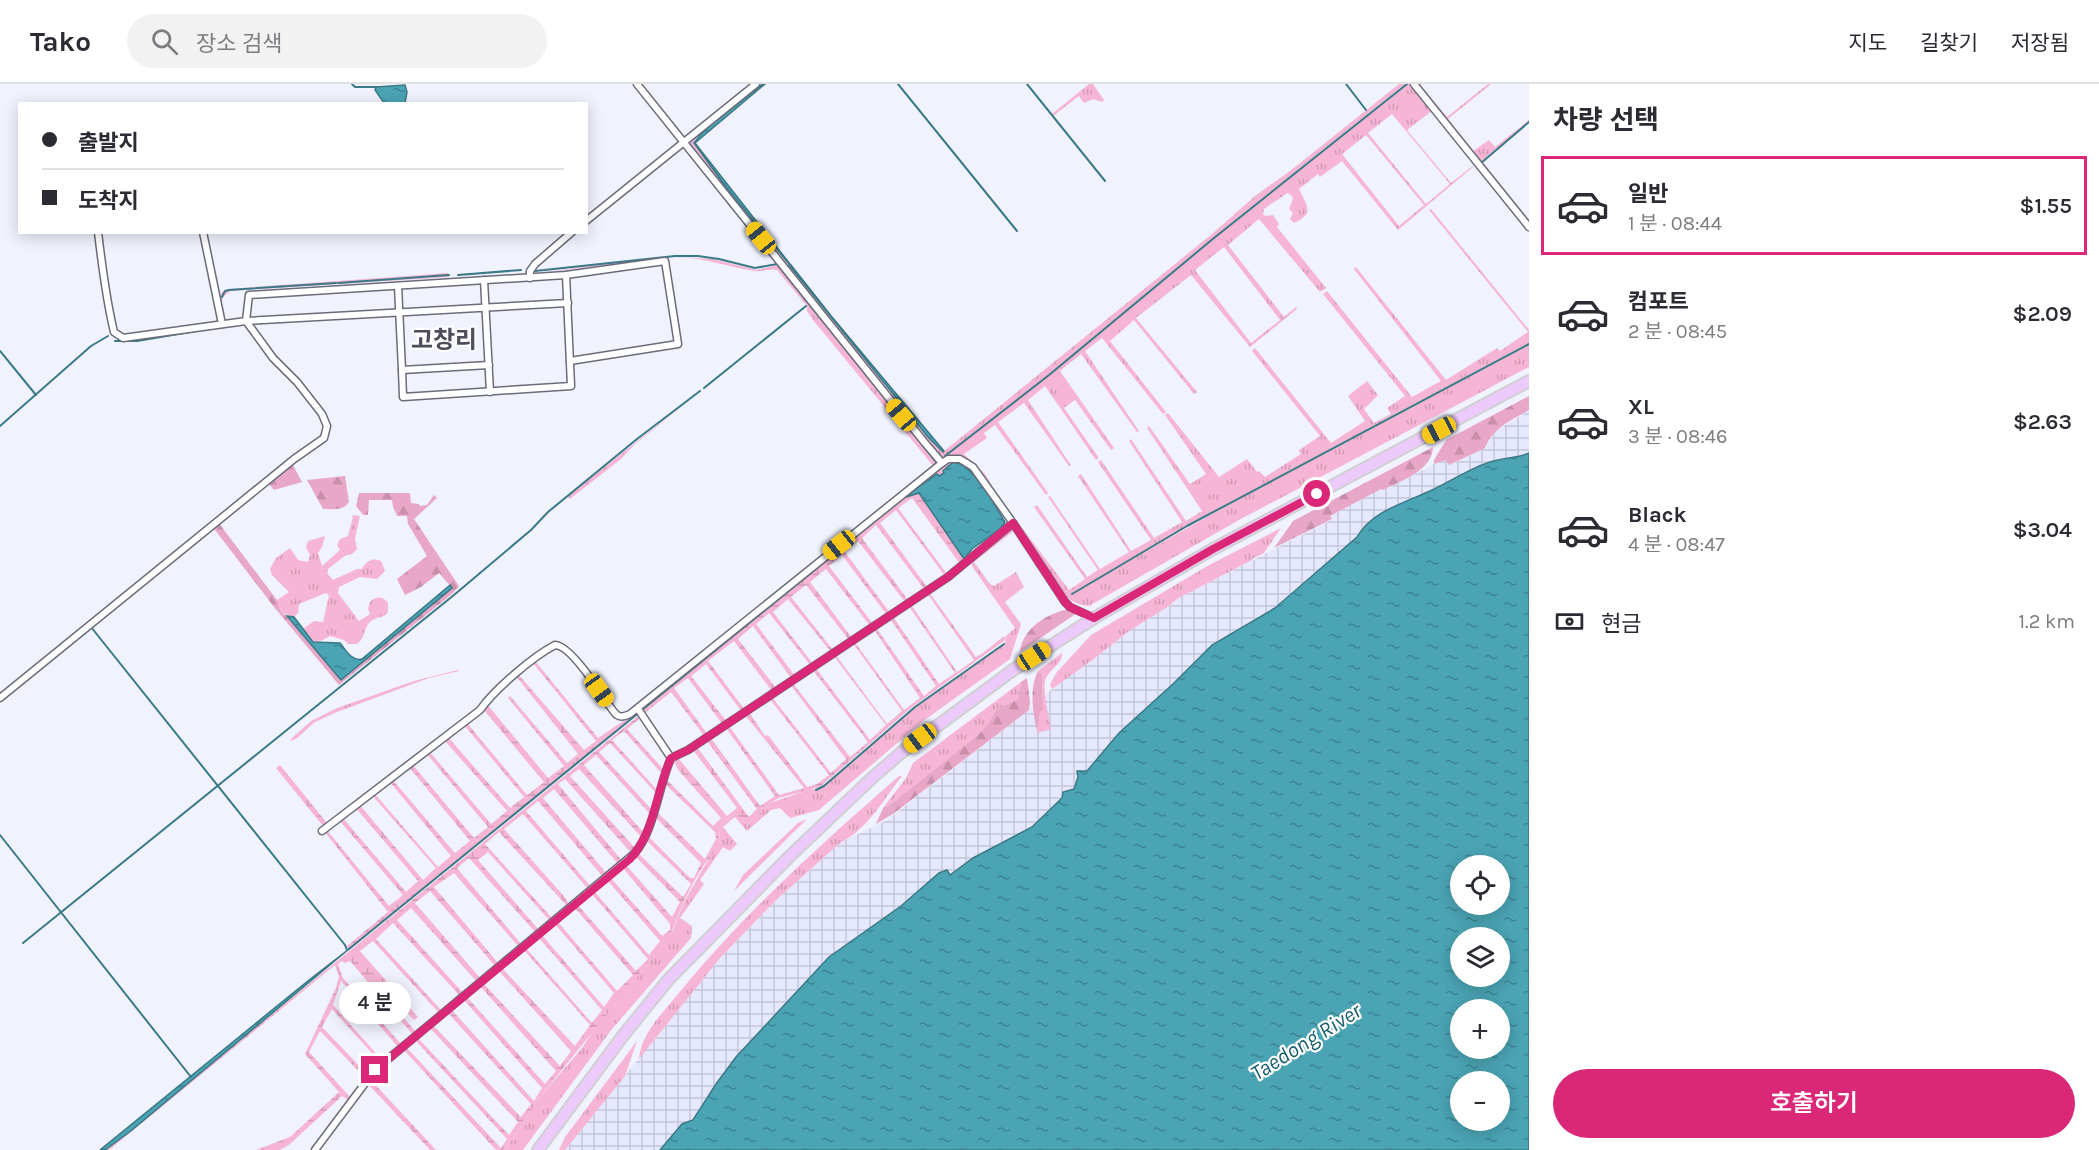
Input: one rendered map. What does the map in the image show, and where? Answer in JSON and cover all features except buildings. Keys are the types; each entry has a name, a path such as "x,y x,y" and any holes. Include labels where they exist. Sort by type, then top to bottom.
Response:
{"highway":[{"path":"538,1150 616,1045 668,980 798,848 902,752 1004,676 1094,618 1213,549 1529,381"}],"street":[{"path":"637,84 942,463"},
{"path":"588,219 756,84"},
{"path":"1415,85 1529,227"},
{"path":"98,234 104,282 114,332 123,338 246,321 568,303"},
{"path":"203,234 222,324"},
{"path":"530,278 530,271 535,264 570,234"},
{"path":"0,698 294,459 324,438 327,426 322,414 297,382 273,358 246,321 249,295 530,278 665,261 678,344 570,361"},
{"path":"398,286 403,397 490,392 571,386 566,275"},
{"path":"484,280 490,392"},
{"path":"402,370 489,365"},
{"path":"322,831 480,710 489,697 555,645 566,649 616,714 625,717 638,709 948,459 960,459 973,467 1065,602 1070,607 1094,618"},
{"path":"315,1150 375,1070 634,854 647,828 671,758 688,750 948,577 1013,523"},
{"path":"638,709 671,758"}],"shaded area":[{"path":"1529,410 1529,453 1519,458 1497,460 1473,470 1432,491 1405,501 1363,527 1357,537 1275,608 1212,645 1119,733 1087,771 1078,777 1074,789 1063,793 1062,798 1032,827 973,858 950,875 929,882 901,906 829,957 736,1057 693,1120 682,1124 660,1150 565,1150 720,958 775,901 840,843 887,820 1029,710 1052,689 1129,631 1177,599 1331,520 1330,516 1382,488 1383,490 1434,464 1446,460 1450,465 1485,448 1496,431"}],"green space":[{"path":"759,84 763,84 706,128 694,141 726,187 789,264 785,264 691,145 690,140"},
{"path":"1089,84 1093,84 1104,100 1102,102 1093,99 1084,103 1079,96 1053,116 1052,114"},
{"path":"1399,84 1405,84 945,456 1049,375 1407,84 1412,84 1433,110 1407,130 1451,183 1474,165 1398,230 1342,161 1320,177 1318,174 1299,189 1307,209 1305,216 1301,219 1294,223 1290,219 1293,213 1289,209 1293,199 1287,193 1264,209 1263,214 1273,215 1279,224 1277,227 1326,288 1320,292 1259,219 1228,245 1284,317 1296,307 1297,309 1250,347 1191,275 1136,318 1197,392 1194,394 1134,320 1110,341 1166,412 1163,414 1102,338 1085,351 1139,431 1137,432 1081,354 1060,371 1114,448 1111,450 1075,400 1064,408 1099,458 1096,460 1045,386 1028,400 1071,465 1069,466 1024,403 998,422 1048,493 1046,495 995,425 984,433 987,438 964,454 985,474 1006,509 971,462 945,459 929,444 786,265 789,265 928,437 943,452 1212,234 1255,196","holes":["1392,114 1450,184 1426,204 1368,133","1366,135 1424,205 1399,226 1342,154","1224,247 1280,320 1251,343 1195,270"]},
{"path":"1418,84 1421,84 1447,117 1488,84 1491,84 1448,119 1473,151 1489,140 1495,147 1529,120 1529,122 1479,163 1418,87"},
{"path":"1431,209 1529,330 1529,343 1227,504 1071,594 1228,505 1529,345 1529,367 1239,520 1089,606 1075,603 1064,595 1017,521 1069,590 1085,579 1034,507 1037,505 1087,577 1098,570 1048,497 1050,496 1100,569 1129,552 1078,476 1081,474 1131,551 1151,540 1098,462 1101,460 1154,538 1182,522 1129,441 1131,439 1186,521 1202,511 1147,428 1149,426 1190,484 1206,474 1165,415 1168,413 1219,477 1247,459 1257,472 1259,471 1265,477 1301,454 1299,450 1320,436 1252,351 1255,348 1331,443 1365,421 1348,396 1367,381 1378,395 1364,409 1374,423 1391,414 1387,408 1405,396 1323,294 1327,291 1412,397 1441,381 1354,269 1356,267 1446,380 1497,348 1500,351 1528,332 1429,210"},
{"path":"680,257 713,259 757,270 777,265 937,465 934,467 813,320 807,311 807,306 777,270 754,271"},
{"path":"674,258 538,273 626,261"},
{"path":"448,273 449,277 230,291 223,297 220,310 218,297 228,289"},
{"path":"702,390 634,445 621,459 570,499 568,496"},
{"path":"1529,396 1529,410 1498,430 1485,448 1449,465 1446,460 1434,464 1446,440"},
{"path":"1433,447 1427,462 1415,474 1381,489 1330,516 1332,519 1274,548 1293,521"},
{"path":"952,460 953,462 949,464 944,473 907,494"},
{"path":"292,463 302,482 274,490 268,483"},
{"path":"345,476 349,502 347,505 341,508 323,509 307,480"},
{"path":"359,493 410,493 411,503 420,506 427,505 434,495 437,498 414,519 459,586 339,685 274,607 212,526 218,522 277,600 280,609 341,679 452,588 439,573 421,587 405,595 397,579 427,556 408,524 407,516 397,516 392,500 369,500 368,515 363,515 356,506"},
{"path":"919,493 964,559 960,564 912,498 898,508 947,574 945,576 896,510 880,523 927,587 924,589 876,525 862,538 908,600 905,602 858,541 845,552 890,613 887,615 842,555 829,566 873,624 870,626 826,569 810,582 852,638 849,640 806,585 791,597 833,650 831,652 788,599 773,612 813,664 811,666 769,613 756,624 795,676 791,678 753,626 738,639 776,688 772,691 734,641 708,661 745,710 742,712 706,664 691,676 727,722 723,725 688,678 674,688 708,735 705,737 671,692 645,713 643,710 898,503 910,495"},
{"path":"896,502 642,709 645,704"},
{"path":"351,515 360,516 355,539 357,549 328,569 327,573 333,580 362,569 370,560 381,561 385,571 377,579 360,577 339,587 338,593 359,621 370,614 368,609 370,602 377,598 382,598 388,603 388,612 370,622 357,644 348,644 344,640 330,636 315,642 303,629 314,621 323,622 329,595 326,593 299,604 298,613 294,617 285,614 277,600 289,592 272,575 270,569 276,558 290,548 298,560 308,562 310,555 306,547 308,541 325,536 318,553 322,566 340,550 337,545 340,539 348,536 353,517"},
{"path":"1012,527 1015,530 974,562 994,586 1016,572 1024,587 1005,602 1021,624 1010,659 923,721 819,810 790,818 780,808 771,810 747,831 735,817 723,827 737,844 730,851 723,847 700,880 704,884 680,918 692,926 691,938 612,1029 523,1150 505,1150 540,1097 582,1048 597,1025 673,930 684,902 712,853 720,846 719,827 735,813 747,825 770,803 811,789 819,790 915,708 1005,643 1006,636 1015,628 972,566 971,561"},
{"path":"1281,528 1264,553 1177,599 1129,631 1052,689 1050,684 1057,672 1091,635 1209,565"},
{"path":"929,592 976,657 1006,636 1004,641 911,708 820,787 779,798 770,803 747,825 735,813 719,827 720,846 695,879 667,940 540,1097 505,1150 496,1150 403,1049 406,1047 501,1148 507,1139 414,1039 417,1037 509,1135 518,1122 429,1027 432,1024 521,1117 531,1104 447,1012 451,1009 534,1101 542,1088 463,999 466,996 545,1084 556,1071 479,985 483,983 560,1066 571,1051 498,970 501,967 575,1046 590,1025 523,949 525,947 592,1023 602,1010 538,937 541,934 604,1007 614,993 554,923 557,921 617,991 633,975 574,907 577,904 636,971 648,959 591,893 594,891 649,955 660,941 607,880 610,877 662,936 670,930 670,924 623,868 626,865 672,917 680,902 635,856 638,853 683,897 691,884 646,840 648,836 690,878 694,878 701,863 654,816 656,811 705,859 716,839 715,832 665,784 666,780 713,826 721,818 679,771 674,762 678,758 727,816 737,808 693,750 697,747 749,817 757,809 707,741 711,738 760,806 775,796 726,728 729,726 779,795 804,788 745,715 749,712 765,736 768,735 807,787 817,784 829,775 769,698 772,697 831,773 846,759 790,684 792,682 850,757 868,742 812,669 815,667 870,740 886,725 833,655 835,654 887,724 902,711 852,642 854,641 904,710 920,698 873,628 875,626 924,696 936,686 889,617 892,615 939,684 955,673 908,605 910,603 957,672 974,660 927,593"},
{"path":"1069,609 1077,613 1020,652 1026,636 1037,623 1053,614"},
{"path":"1062,653 1062,657 1045,681 1045,698 1051,729 1037,733 1040,713 1043,710 1042,674 1038,671"},
{"path":"535,661 598,738 635,713 638,714 348,949 347,946 388,912 324,831 326,829 389,906 403,895 339,820 342,817 406,892 418,881 355,807 359,804 423,880 436,868 371,794 374,793 438,867 451,856 389,781 392,779 455,853 470,841 409,767 412,764 474,838 488,827 426,753 429,751 491,824 507,811 444,740 448,737 510,808 524,797 464,725 467,723 527,795 544,782 483,709 487,704 548,778 564,766 508,698 510,696 567,763 578,754 516,676 518,674 584,750 596,741 533,663"},
{"path":"458,670 429,678 337,712 315,722 296,739 290,741 311,721 337,708 414,681"},
{"path":"1038,671 1042,674 1043,710 1040,713 1037,731 1033,709 1033,685"},
{"path":"1027,678 1029,710 893,814 876,824 883,808 979,734 996,710 1018,699 1021,682"},
{"path":"1021,682 1018,699 996,710 979,734 883,808 906,778 913,763"},
{"path":"637,717 639,719 627,729 665,771 663,775 624,731 612,740 658,791 657,794 610,743 599,752 652,810 650,814 596,755 584,765 644,833 642,838 579,769 570,776 636,849 632,854 565,779 558,784 623,862 619,865 554,789 543,798 608,875 604,878 538,801 526,811 592,888 589,890 523,814 504,829 563,895 570,905 568,907 499,832 485,844 552,918 550,921 488,852 478,860 539,930 536,933 469,858 457,868 522,945 519,947 454,873 434,887 499,964 496,967 430,891 415,903 481,979 477,982 411,908 397,920 463,993 460,996 393,923 376,939 442,1011 439,1013 373,941 360,951 418,1017 414,1020 387,991 383,994 416,1032 413,1035 350,961 345,963 342,961 338,964 343,978 401,1044 398,1047 341,981 333,1005 382,1060 380,1062 332,1009 322,1027 368,1075 365,1078 320,1031 309,1052 350,1097 348,1100 342,1096 290,1144 280,1150 256,1150 290,1137 339,1092 305,1054 336,988 339,976 335,965 109,1150 105,1150"},
{"path":"280,765 327,823 323,826 276,768"},
{"path":"899,776 902,776 867,822 775,901 720,958 639,1059 648,1032 729,935 812,854"},
{"path":"807,819 734,891 743,875 798,823"},
{"path":"637,1041 625,1076 565,1150 559,1150 565,1137"},
{"path":"370,1079 436,1150 430,1150 367,1083"}],"water":[{"path":"765,84 695,143 790,264 726,187 694,143 706,128"},
{"path":"405,85 407,92 405,102 383,102 375,90 376,87"},
{"path":"789,265 791,265 943,452 928,437"},
{"name":"Taedong River","path":"1529,453 1529,1150 660,1150 682,1124 693,1120 736,1057 829,957 901,906 939,873 947,870 950,875 973,858 1032,827 1062,798 1063,792 1074,789 1078,777 1077,771 1087,771 1119,733 1212,645 1275,608 1380,514 1480,466"},
{"path":"956,459 957,463 964,466 977,479 1005,522 1001,528 972,549 964,559 919,493 903,498 937,474 939,476 944,473 943,471 953,462 952,460"},
{"path":"450,585 452,588 341,680 287,616 294,617 313,642 340,643 352,657 362,659"},
{"path":"349,949 132,1130 105,1150 100,1150 309,980"}],"waterway":[{"path":"352,84 355,87 376,87"},
{"path":"898,84 1017,231"},
{"path":"1027,84 1105,181"},
{"path":"1346,84 1366,110"},
{"path":"945,456 1049,375 1214,238 1407,84"},
{"path":"1481,163 1529,122"},
{"path":"535,271 675,256 719,259 755,268 777,264 937,463"},
{"path":"458,275 521,270"},
{"path":"338,283 449,275"},
{"path":"222,297 225,291 229,290 336,283"},
{"path":"704,388 806,306"},
{"path":"115,341 137,341 208,329"},
{"path":"0,426 91,346 108,336"},
{"path":"1072,594 1187,526 1529,344"},
{"path":"0,351 36,395"},
{"path":"23,943 454,595 531,530 548,512 700,391"},
{"path":"642,710 891,508"},
{"path":"91,627 347,950"},
{"path":"816,790 824,786 915,707 1004,644"},
{"path":"349,949 636,715"},
{"path":"0,835 191,1077"}],"district":[{"name":"고창리","path":"444,340"}],"route":[{"path":"375,1070 630,859 639,847 647,828 671,758 688,750 948,577 1013,523 1065,602 1070,607 1094,618 1213,549 1317,494"}]}
